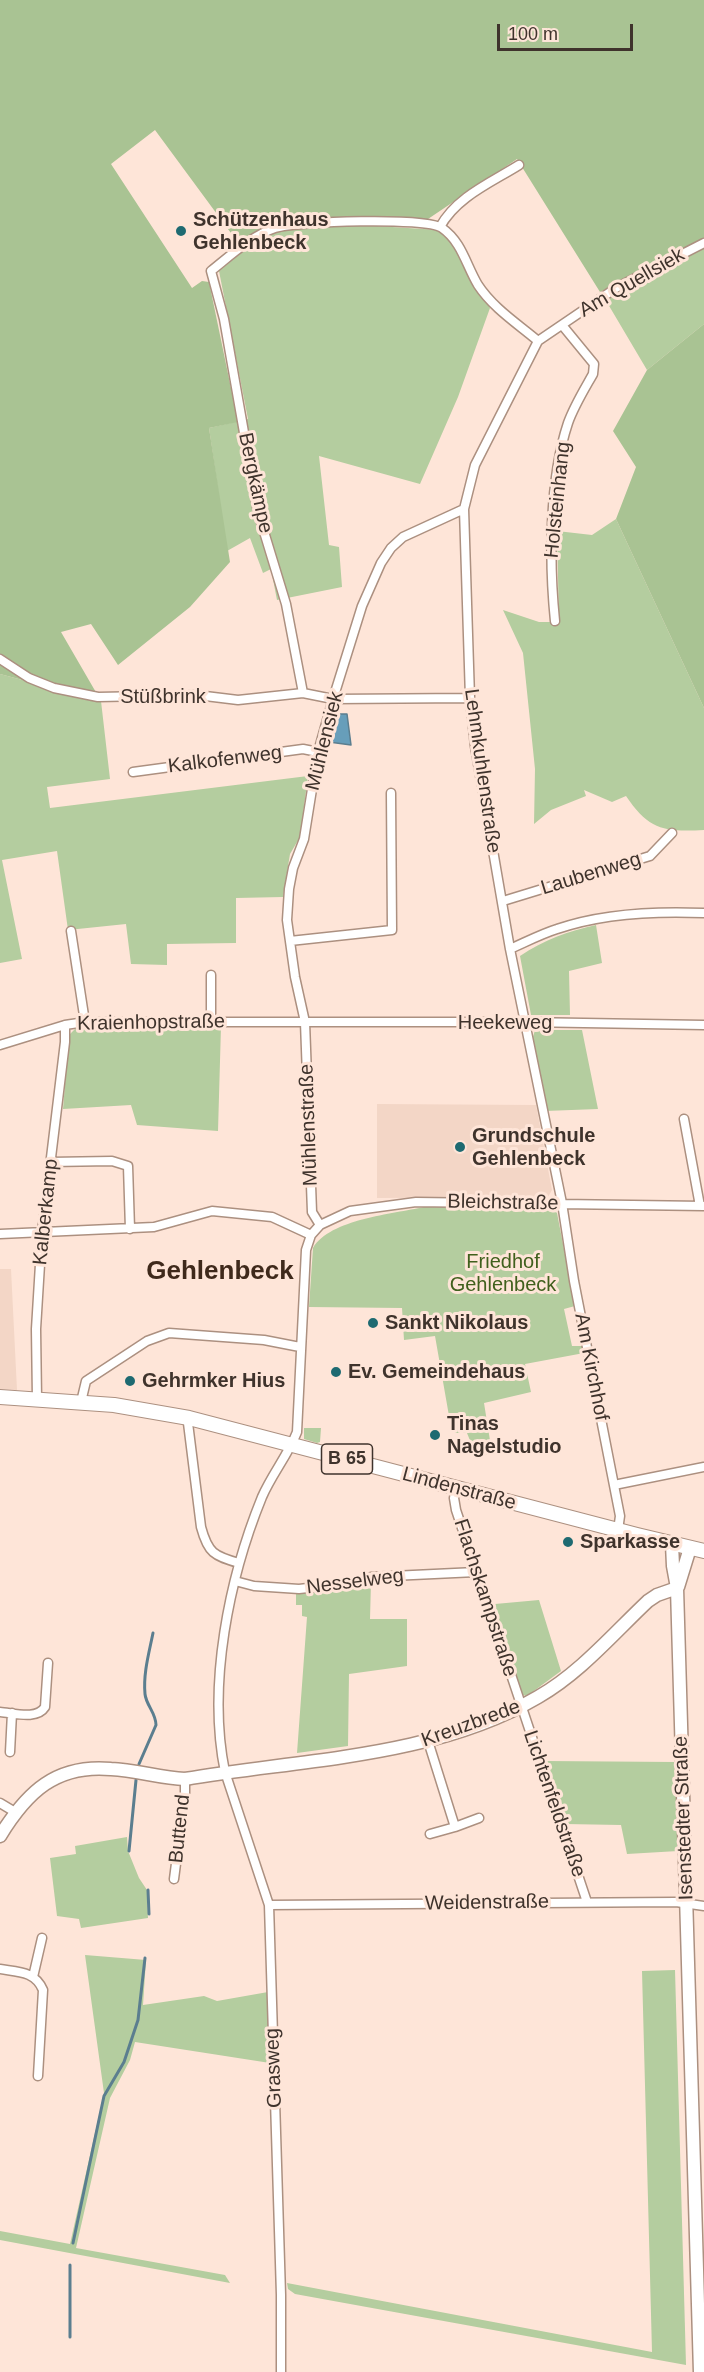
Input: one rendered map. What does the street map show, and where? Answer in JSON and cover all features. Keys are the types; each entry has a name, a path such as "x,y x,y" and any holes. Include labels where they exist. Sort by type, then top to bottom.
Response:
{"main road":[{"name":"Lindenstraße","path":"0,1397 145,1409 189,1418 697,1549"},
{"name":"Isenstedter Straße","path":"672,1544 677,1588 700,2372"},
{"name":"Isenstedter Straße","path":"677,1588 697,1549"},
{"name":"Kreuzbrede","path":"0,1836 15,1812 38,1788 64,1774 79,1770 112,1769 169,1779 184,1779 394,1749 428,1741 521,1707 569,1676 648,1601 677,1588"}],"street":[{"path":"519,165 466,198 440,227 457,241 479,286 493,303 538,341"},
{"name":"Bergkämpe","path":"303,693 286,604 258,512 224,319 211,272 249,241 274,228 302,223 361,221 428,224 440,227"},
{"name":"Am Quellsiek","path":"562,325 615,288 704,243"},
{"name":"Lehmkuhlenstraße","path":"562,325 538,341 475,465 464,509 470,698 475,746 524,1022 562,1203"},
{"name":"Holsteinhang","path":"555,621 551,564 559,463 567,426 593,374 594,364 562,325"},
{"name":"Mühlensiek","path":"305,1022 295,977 287,920 289,889 298,849 304,839 318,752 333,699 362,606 381,563 391,548 403,537 464,509"},
{"name":"Stüßbrink","path":"0,659 29,678 54,688 98,697 197,695 238,700 303,693 333,699 470,698"},
{"name":"Kalkofenweg","path":"133,772 303,749 318,752"},
{"path":"290,941 392,930 391,793"},
{"name":"Laubenweg","path":"503,901 650,856 672,833"},
{"path":"510,948 577,923 630,915 674,912 704,913"},
{"path":"71,931 85,1022"},
{"path":"211,975 211,1021"},
{"name":"Kraienhopstraße","path":"0,1045 65,1025 85,1022 305,1022"},
{"name":"Heekeweg","path":"305,1022 704,1025"},
{"name":"Mühlenstraße","path":"305,1022 312,1212 320,1225"},
{"name":"Kalberkamp","path":"37,1399 36,1329 42,1232 65,1042 65,1025"},
{"path":"684,1119 702,1206"},
{"path":"50,1162 112,1161 128,1166 130,1229"},
{"name":"Bleichstraße","path":"311,1235 320,1225 350,1211 416,1202 702,1206"},
{"name":"Am Kirchhof","path":"562,1203 574,1281 620,1516 618,1530"},
{"path":"0,1233 154,1227 212,1211 272,1216 311,1235 306,1250 297,1432 292,1445"},
{"path":"81,1402 86,1382 147,1341 161,1335 176,1333 264,1340 300,1347"},
{"path":"189,1418 189,1435 205,1542 209,1550 239,1563"},
{"name":"Grasweg","path":"280,2372 281,2295 269,1905 225,1772 218,1715 227,1623 239,1563 249,1528 264,1493 292,1445"},
{"path":"614,1485 704,1467"},
{"name":"Flachskampstraße","path":"456,1488 454,1498 456,1510 521,1707"},
{"name":"Nesselweg","path":"235,1581 254,1586 299,1589 343,1584 371,1577 476,1572"},
{"path":"0,1712 35,1715 42,1712 45,1707 48,1663"},
{"name":"Lichtenfeldstraße","path":"521,1707 587,1902"},
{"path":"10,1752 12,1713"},
{"path":"428,1741 455,1827"},
{"name":"Buttend","path":"174,1879 185,1794 184,1779"},
{"path":"0,1803 15,1812"},
{"path":"430,1834 479,1818"},
{"name":"Weidenstraße","path":"269,1905 687,1902 704,1906"},
{"path":"33,1977 42,1938"},
{"path":"0,1969 28,1974 39,1981 43,1990 38,2076"}],"shaded area":[{"name":"Grundschule Gehlenbeck","path":"377,1104 536,1105 552,1190 548,1197 377,1198"},
{"path":"0,1269 11,1269 17,1390 0,1389"}],"green space":[{"path":"0,0 704,0 704,239 600,292 517,159 428,219 362,217 271,223 239,244 155,130 111,164 192,288 202,281 209,282 238,422 209,428 230,562 190,607 118,665 91,624 61,632 101,701 0,674"},
{"path":"361,225 439,230 455,246 490,308 458,397 420,484 319,456 329,545 339,547 342,587 277,600 271,569 263,573 250,538 227,551 209,428 248,419 219,271 254,244 277,232 308,227"},
{"path":"704,248 704,324 647,370 605,299"},
{"path":"704,324 704,708 616,519 636,467 613,431 647,370"},
{"path":"616,519 704,708 704,830 678,830 659,826 642,816 626,796 612,802 584,790 586,796 551,810 534,824 535,769 523,653 503,610 539,622 559,622 557,531 592,535"},
{"path":"0,674 101,701 110,779 47,787 50,808 308,776 300,837 290,854 283,897 236,898 236,943 167,944 167,965 131,964 126,924 68,930 57,851 2,860 22,959 0,963"},
{"path":"596,925 602,963 569,971 570,1015 531,1015 520,956 557,937"},
{"path":"221,1026 218,1131 137,1125 131,1105 63,1109 69,1035 76,1028"},
{"path":"535,1030 582,1030 598,1109 545,1111 533,1037"},
{"name":"Friedhof Gehlenbeck","path":"424,1207 551,1208 557,1213 575,1306 564,1309 572,1346 583,1346 584,1353 525,1364 531,1392 484,1403 492,1453 477,1458 467,1433 452,1433 435,1336 404,1340 402,1308 309,1307 313,1248 321,1238 333,1230 363,1219"},
{"path":"304,1428 321,1428 320,1442 304,1439"},
{"path":"371,1581 370,1619 407,1619 407,1666 349,1674 348,1746 297,1753 307,1617 302,1616 302,1605 296,1605 296,1591"},
{"path":"539,1600 561,1671 527,1696 522,1695 492,1608 495,1604"},
{"path":"544,1761 675,1762 678,1851 627,1854 621,1825 565,1824"},
{"path":"127,1837 128,1851 139,1878 147,1890 148,1918 81,1928 79,1919 57,1916 50,1858 76,1854 75,1846"},
{"path":"85,1955 146,1960 143,2005 204,1996 217,2001 268,1992 270,2063 135,2042 130,2060 110,2098 76,2248 225,2275 230,2283 0,2240 0,2231 70,2244 104,2093"},
{"path":"675,1970 686,2365 295,2294 288,2289 287,2283 652,2352 642,1971"}],"water":[{"path":"335,714 347,714 351,745 329,742"}],"waterway":[{"path":"139,1764 156,1725 146,1698 145,1686 153,1633"},
{"path":"129,1851 136,1780"},
{"path":"148,1890 149,1914"},
{"path":"73,2243 104,2096 124,2062 138,2020 145,1958"},
{"path":"70,2265 70,2337"}],"place":[{"name":"Schützenhaus Gehlenbeck","path":"181,231"},
{"name":"Grundschule Gehlenbeck","path":"460,1147"},
{"name":"Sankt Nikolaus","path":"373,1323"},
{"name":"Ev. Gemeindehaus","path":"336,1372"},
{"name":"Gehrmker Hius","path":"130,1381"},
{"name":"Tinas Nagelstudio","path":"435,1435"},
{"name":"Sparkasse","path":"568,1542"}],"district":[{"name":"Gehlenbeck","path":"220,1272"}]}
